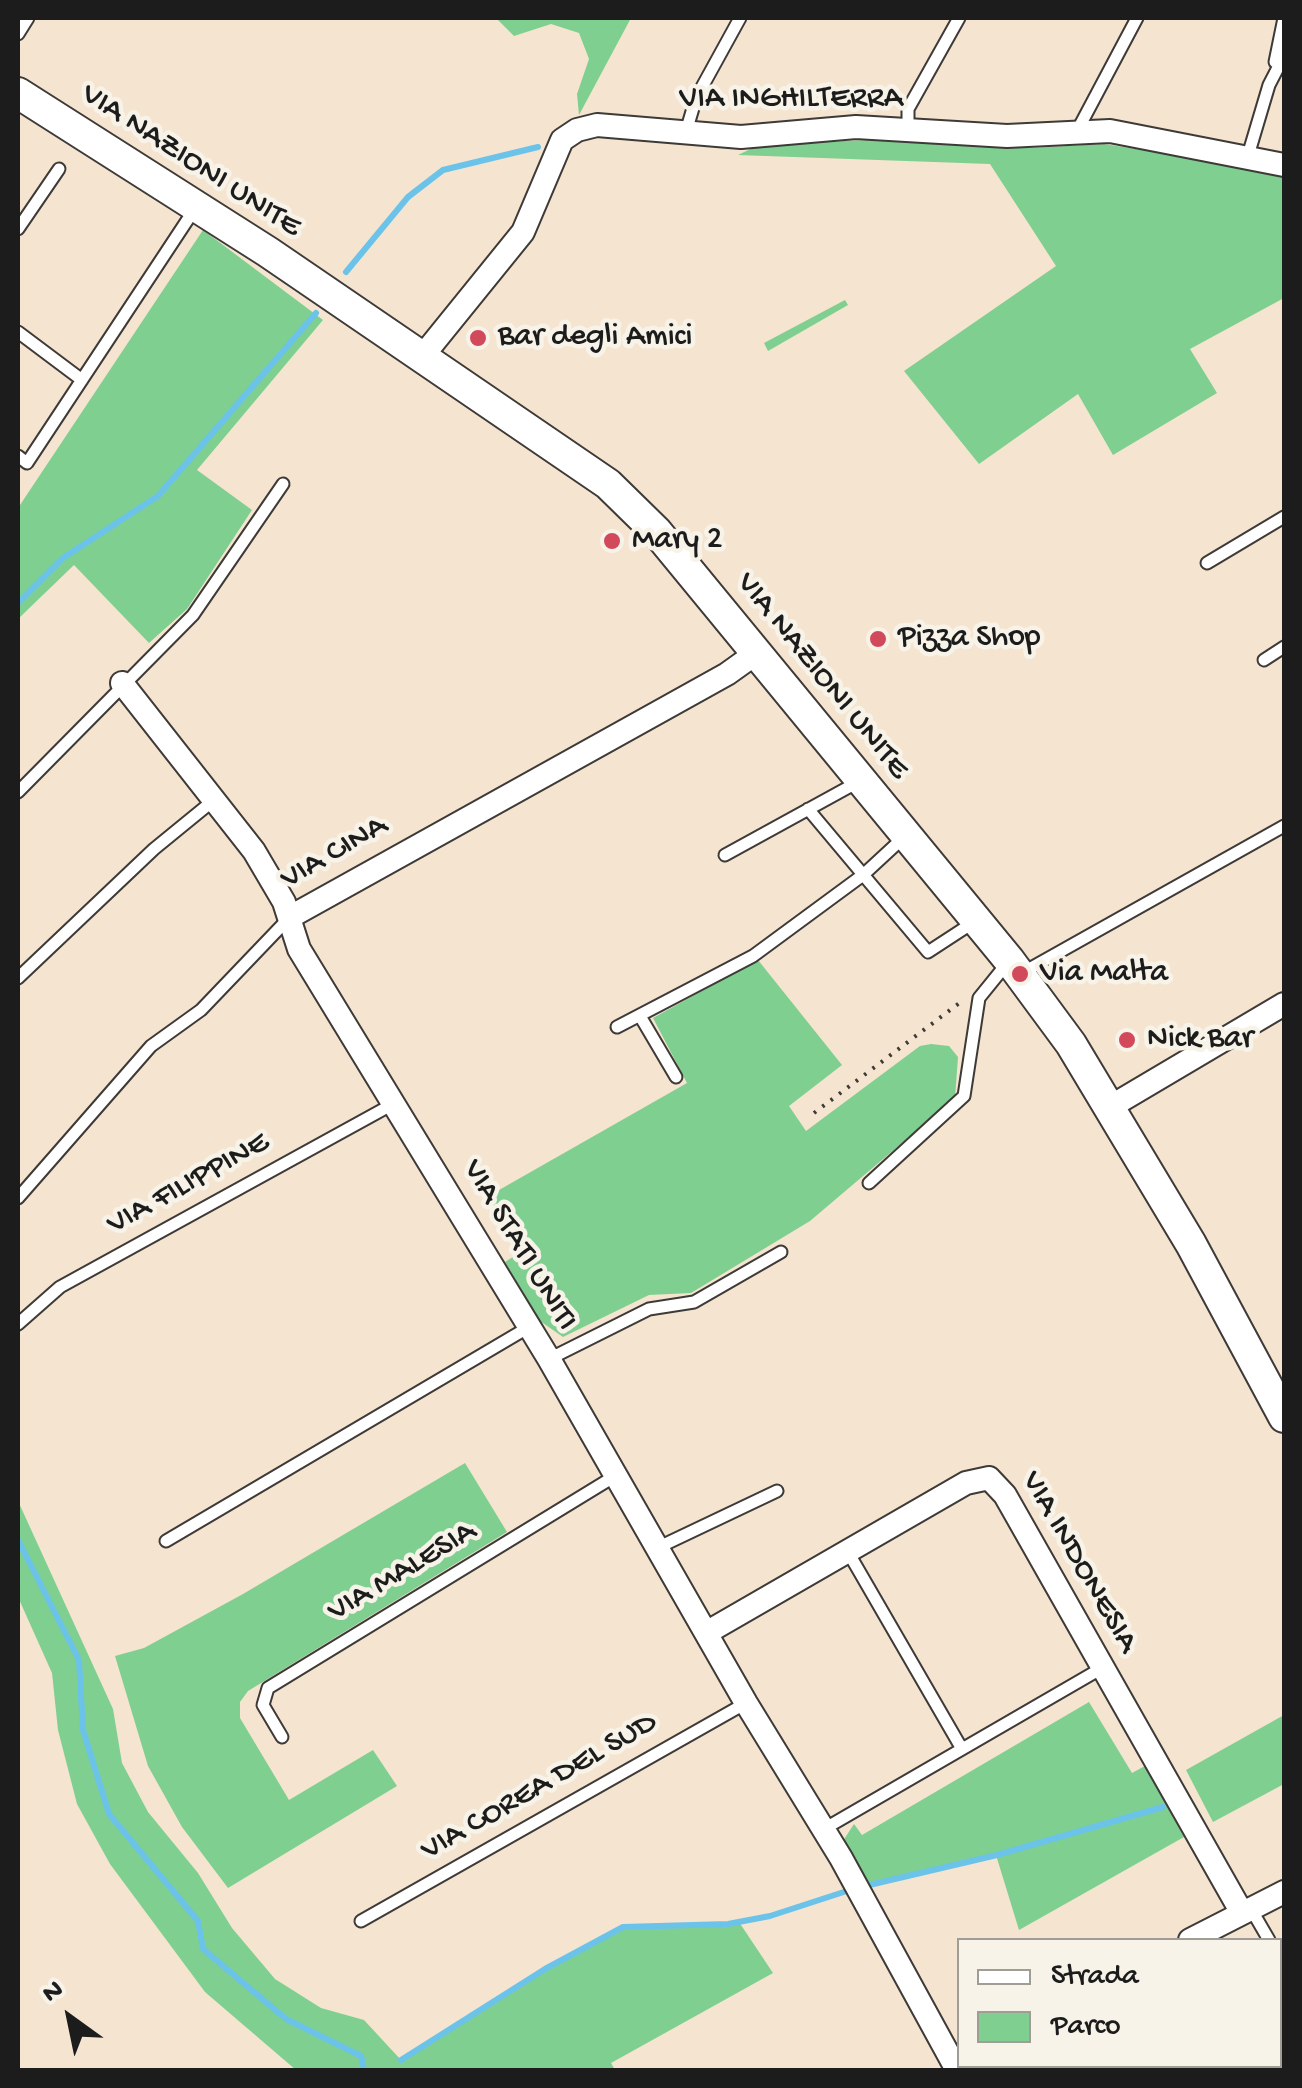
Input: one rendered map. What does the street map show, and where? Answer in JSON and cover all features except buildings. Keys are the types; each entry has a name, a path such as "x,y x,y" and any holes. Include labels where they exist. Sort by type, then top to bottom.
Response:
{"street":[{"name":"VIA NAZIONI UNITE","path":"18,93 196,207 608,484 657,532 975,921 1007,971 1110,1107 1192,1244 1284,1417"},
{"name":"VIA INGHILTERRA","path":"420,358 523,232 556,152 569,134 597,125 684,136 742,137 856,127 1074,136 1110,131 1284,165"},
{"name":"VIA CINA","path":"290,916 727,674 755,654"},
{"name":"VIA STATI UNITI","path":"122,683 254,850 290,916 299,949 548,1359 746,1703 841,1858 957,2065"},
{"path":"1110,1107 1284,1004"},
{"name":"VIA INDONESIA","path":"706,1633 966,1483 989,1478 1005,1495 1102,1668 1247,1911"},
{"path":"1194,1938 1284,1892"}],"lane":[{"path":"18,34 28,18"},
{"path":"684,136 696,98 740,18"},
{"path":"908,131 908,110 959,18"},
{"path":"1074,136 1138,18"},
{"path":"1247,159 1284,18"},
{"path":"1270,82 1284,56"},
{"path":"18,229 59,169"},
{"path":"18,456 27,463 196,207"},
{"path":"18,332 82,380"},
{"path":"18,792 193,615 282,484"},
{"path":"1206,562 1284,517"},
{"path":"1264,660 1284,647"},
{"path":"725,854 860,781"},
{"path":"18,978 154,849 216,799"},
{"path":"808,810 928,952 975,921"},
{"path":"870,1183 964,1096 980,998 1007,971 1284,826"},
{"path":"617,1027 753,956 863,875 906,835"},
{"name":"VIA CINA","path":"18,1198 152,1046 201,1010 290,916"},
{"path":"640,1016 676,1077"},
{"name":"VIA FILIPPINE","path":"18,1324 60,1288 394,1104"},
{"path":"548,1359 649,1309 694,1302 781,1252"},
{"path":"166,1541 529,1327"},
{"name":"VIA MALESIA","path":"282,1737 263,1706 268,1688 615,1476"},
{"path":"656,1548 776,1491"},
{"path":"848,1552 962,1750"},
{"path":"824,1829 1102,1668"},
{"name":"VIA COREA DEL SUD","path":"362,1921 746,1703"},
{"path":"1247,1911 1267,1938"}],"path":[{"path":"814,1113 1007,971"}],"green space":[{"path":"496,18 631,18 579,115 577,94 589,59 579,33 551,24 514,36"},
{"path":"866,140 1030,148 1104,144 1279,171 1284,175 1284,298 1190,349 1217,393 1113,455 1078,394 979,464 904,371 1056,266 990,164 738,155 759,145"},
{"path":"203,230 323,320 197,470 252,510 187,609 149,643 74,565 18,619 18,508"},
{"path":"845,300 848,305 768,351 764,343"},
{"path":"758,960 842,1065 789,1106 806,1131 920,1046 949,1046 958,1057 955,1098 810,1221 691,1293 649,1295 563,1337 540,1321 505,1262 519,1253 485,1198 687,1083 653,1018"},
{"path":"465,1463 507,1532 248,1691 240,1702 240,1718 289,1800 373,1750 397,1786 228,1888 182,1827 148,1766 115,1656 144,1648 243,1594"},
{"path":"18,1501 113,1709 122,1763 148,1812 198,1873 232,1928 275,1979 321,2008 364,2020 401,2060 545,1969 623,1927 739,1922 773,1973 611,2063 615,2070 296,2070 205,1992 110,1864 77,1804 58,1730 52,1673 18,1597"},
{"path":"1089,1702 1132,1773 1145,1766 1184,1837 1019,1930 996,1855 867,1885 841,1844 854,1824 862,1835"},
{"path":"1284,1715 1284,1784 1213,1822 1186,1770"},
{"path":"1102,2068 1103,2070 963,2070"}],"waterway":[{"path":"346,272 408,197 443,170 538,147"},
{"path":"18,603 63,558 158,496 316,313"},
{"path":"18,1540 79,1660 83,1730 109,1814 198,1921 203,1949 286,2019 361,2056 364,2070"},
{"path":"865,1886 997,1855 1163,1807"},
{"path":"401,2060 545,1969 623,1927 728,1924 770,1916 853,1889"}],"place":[{"name":"Bar degli Amici","path":"478,338"},
{"name":"Mary 2","path":"612,541"},
{"name":"Pizza Shop","path":"878,639"},
{"name":"Via Malta","path":"1020,974"},
{"name":"Nick Bar","path":"1127,1040"}]}
